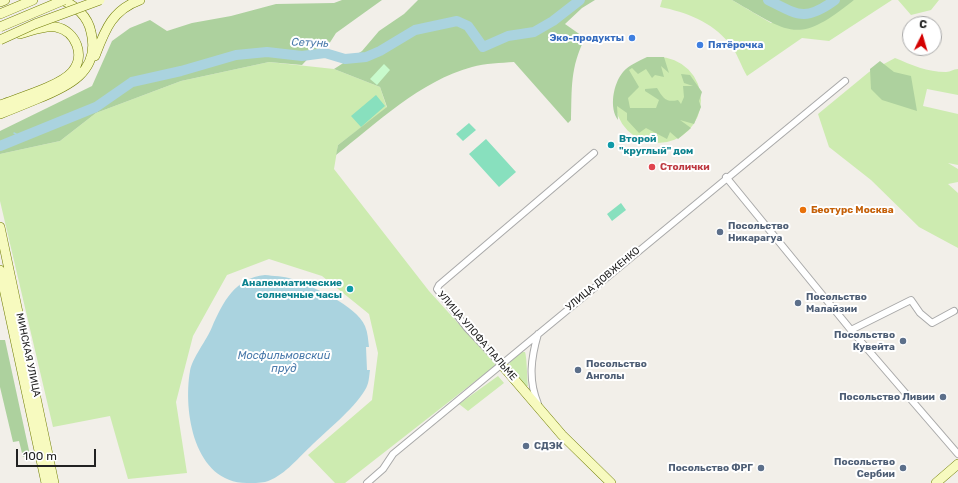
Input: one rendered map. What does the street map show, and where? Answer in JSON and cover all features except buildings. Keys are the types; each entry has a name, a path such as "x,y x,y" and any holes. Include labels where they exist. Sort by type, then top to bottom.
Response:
{"main road":[{"path":"0,2 5,0"},
{"path":"0,14 33,0"},
{"path":"61,0 71,5 81,13 88,23 92,35 93,47 90,60 79,78"},
{"path":"0,27 64,0"},
{"path":"0,41 35,24 100,0"},
{"path":"0,114 57,91 79,78 91,65 104,33 114,16 126,6 140,0"},
{"path":"0,41 40,28 52,26 61,28 69,33 77,45 78,54 77,64 68,76 0,105"},
{"name":"МИНСКАЯ УЛИЦА","path":"0,227 54,483"},
{"name":"МИНСКАЯ УЛИЦА","path":"0,270 46,483"},
{"name":"УЛИЦА УЛОФА ПАЛЬМЕ","path":"502,365 562,436 611,483"},
{"path":"936,483 958,464"}],"street":[{"name":"УЛИЦА ДОВЖЕНКО","path":"367,483 383,469 392,454 502,365 539,332 726,177 845,81"},
{"name":"УЛИЦА УЛОФА ПАЛЬМЕ","path":"502,365 462,322 436,289 594,153"},
{"path":"726,177 851,330 958,454"},
{"path":"851,330 911,300 920,313 932,323 954,311"},
{"path":"539,332 533,352 531,376 533,389 543,414"}],"green space":[{"path":"342,0 382,0 336,33 329,44 318,48 302,65 269,62 181,81 96,113 60,141 0,154 0,131 92,86 112,41 130,28 150,20 167,31 192,23 231,16 276,4 334,3"},
{"path":"418,0 595,0 582,8 565,24 585,38 574,69 571,120 568,123 514,62 493,63 472,67 453,73 435,82 400,104 336,155 338,145 387,107 380,87 334,69 362,51 379,31 404,14"},
{"path":"662,0 732,0 771,23 854,0 892,0 829,41 802,38 747,76 729,43 715,29 689,15 660,7"},
{"path":"732,0 854,0 835,15 819,24 806,29 793,30 781,27"},
{"path":"898,0 939,0 931,10 911,15"},
{"path":"647,57 664,57 669,73 661,66 664,77 655,75 652,78 646,69 638,74 632,68 629,70 639,87 628,98 630,108 656,108 659,100 645,91 645,89 657,88 665,99 670,101 678,100 681,104 684,97 683,86 693,86 684,83 681,74 690,75 702,92 699,101 701,107 694,124 680,120 691,128 678,139 670,132 667,139 646,128 639,133 627,120 627,113 617,106 618,120 615,115 613,96 620,77 628,67"},
{"path":"658,57 674,60 682,64 694,76 698,84 701,100 698,116 694,124 682,136 674,140 658,143 642,140 634,136 622,124 618,116 615,100 618,84 622,76 634,64 642,60"},
{"path":"895,58 932,71 949,72 958,69 958,95 927,89 923,106 958,114 958,165 948,163 958,169 958,182 948,184 958,193 958,248 919,227 871,180 829,147 818,114 869,72"},
{"path":"880,61 894,72 911,76 917,111 882,100 871,89 870,69"},
{"path":"269,62 334,69 380,87 387,108 338,145 334,169 429,291 496,365 345,483 335,483 308,455 372,400 378,353 369,314 322,276 269,259 227,275 193,336 176,402 187,473 128,479 110,416 53,427 0,201 0,154 60,141 96,113 181,81"},
{"path":"384,64 390,70 377,85 370,79"},
{"path":"376,95 385,106 361,127 351,116"},
{"path":"469,123 476,130 463,141 456,134"},
{"path":"486,139 516,172 499,187 469,154"},
{"path":"621,203 626,210 612,221 607,214"},
{"path":"0,340 5,340 30,455 23,457 19,441 13,442 0,387"},
{"path":"522,352 525,352 526,355 528,386 526,386 509,367 510,362"},
{"path":"498,376 504,383 468,411 459,404"}],"water":[{"name":"Мосфильмовский пруд","path":"265,275 286,277 301,282 333,298 353,311 360,318 366,329 369,347 366,347 367,370 370,370 366,388 354,405 284,472 272,480 247,483 229,480 215,471 204,458 196,442 191,424 188,405 188,387 191,366 226,300 238,286 255,277"}],"waterway":[{"name":"Сетунь","path":"0,146 96,107 132,82 181,71 236,55 267,52 302,56 325,53 345,59 366,57 380,51 415,30 457,21 468,26 483,47 508,36 534,32 553,21 580,0"},
{"name":"Сетунь","path":"768,0 802,14 809,14 825,7 835,0"},
{"name":"Сетунь","path":"14,133 21,137"}],"place":[{"name":"Эко-продукты","path":"632,38"},
{"name":"Пятёрочка","path":"700,45"},
{"name":"Второй \"круглый\" дом","path":"611,145"},
{"name":"Столички","path":"652,167"},
{"name":"Беотурс Москва","path":"803,210"},
{"name":"Посольство Никарагуа","path":"720,232"},
{"name":"Аналемматические солнечные часы","path":"350,289"},
{"name":"Посольство Малайзии","path":"798,303"},
{"name":"Посольство Кувейта","path":"903,341"},
{"name":"Посольство Анголы","path":"578,370"},
{"name":"Посольство Ливии","path":"943,397"},
{"name":"СДЭК","path":"526,446"},
{"name":"Посольство ФРГ","path":"761,468"},
{"name":"Посольство Сербии","path":"903,468"}]}
